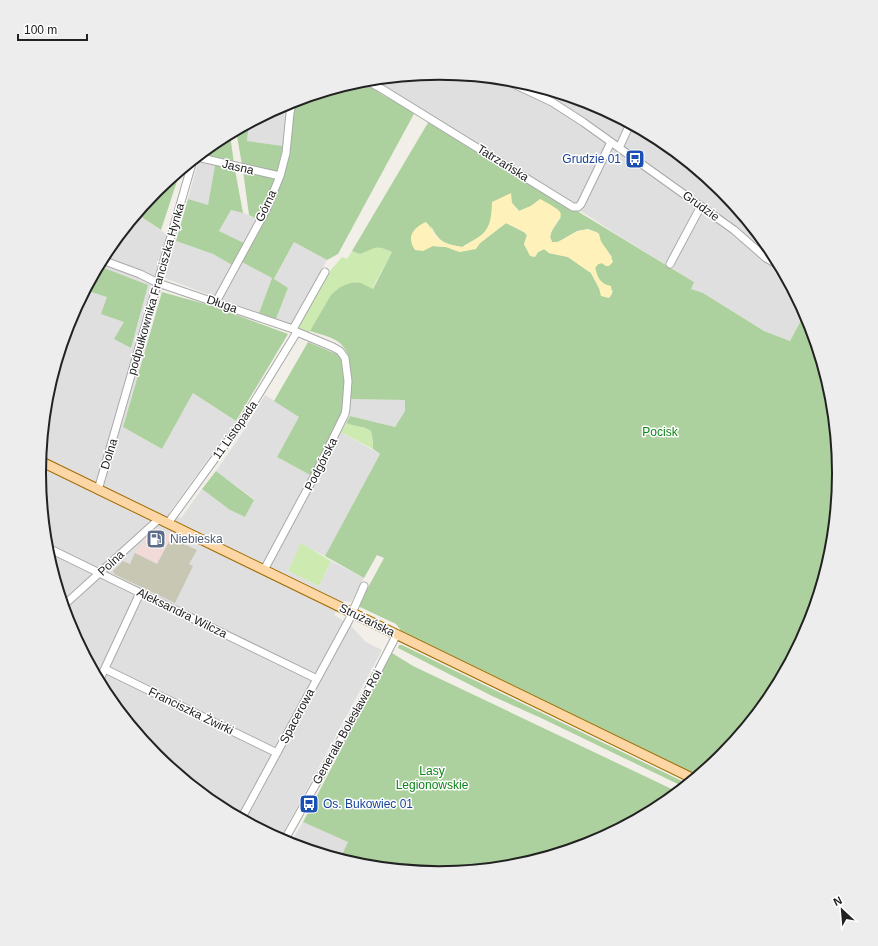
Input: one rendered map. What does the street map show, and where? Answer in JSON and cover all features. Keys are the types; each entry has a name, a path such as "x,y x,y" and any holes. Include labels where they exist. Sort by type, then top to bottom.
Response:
{"main road":[{"name":"Strużańska","path":"46,465 688,776"}],"street":[{"name":"Tatrzańska","path":"375,85 573,207 578,207 581,204 611,142"},
{"name":"Grudzie","path":"527,90 552,102 611,142 734,230 769,260"},
{"name":"Górna","path":"216,302 266,210 280,176 286,153 291,109"},
{"path":"619,148 628,129"},
{"name":"Jasna","path":"204,158 280,176"},
{"name":"podpułkownika Franciszka Hynka","path":"119,419 190,169"},
{"path":"670,264 701,206"},
{"name":"Długa","path":"108,262 158,283 295,330 340,351"},
{"name":"11 Listopada","path":"168,523 243,420 295,330 325,272"},
{"name":"Podgórska","path":"264,570 316,473 345,414 348,370 345,358 340,351"},
{"name":"Dolna","path":"98,490 119,419"},
{"name":"Polna","path":"68,602 159,519"},
{"name":"Aleksandra Wilcza","path":"54,551 317,679"},
{"name":"Spacerowa","path":"244,814 353,613 364,586"},
{"path":"102,674 140,593"},
{"name":"Generała Bolesława Roi","path":"288,835 363,700 397,634"},
{"name":"Franciszka Żwirki","path":"105,669 277,753"}],"shaded area":[{"path":"413,81 465,81 490,83 541,93 589,110 636,133 657,146 678,161 717,195 751,234 766,255 779,276 801,321 790,341 764,331 703,293 690,289 694,282 610,230 484,148 378,85"},
{"path":"285,112 284,115 286,115 283,146 247,141 248,130"},
{"path":"198,163 215,165 208,206 188,199"},
{"path":"231,210 244,213 257,219 244,243 219,231"},
{"path":"141,217 176,241 213,254 232,265 215,297 165,277 123,427 162,449 193,393 236,421 169,513 181,518 202,489 230,510 245,517 254,499 216,471 241,435 265,395 300,417 277,457 312,476 315,481 319,483 321,480 317,477 341,432 380,454 325,556 301,544 288,571 319,586 331,561 364,578 351,602 343,601 334,615 350,625 366,642 382,650 283,833 242,813 221,800 180,768 161,751 127,712 99,669 76,623 59,575 49,524 47,499 46,473 49,422 59,371 76,323 99,276 127,234"},
{"path":"294,242 327,260 292,325 276,319 288,288 274,280"},
{"path":"240,261 272,278 259,313 221,299"},
{"path":"350,399 405,400 405,411 395,427 350,416"},
{"path":"156,528 173,535 157,564 135,553 137,549 145,542 142,540"},
{"path":"171,538 197,550 189,564 193,566 175,603 114,574 113,571 123,561 130,564 135,553 157,564"},
{"path":"303,822 349,842 343,854 294,838"}],"green space":[{"path":"369,87 388,98 395,99 415,112 338,254 327,260 294,242 274,279 288,288 276,319 259,313 272,278 240,261 269,206 281,178 290,149 295,108 313,101 337,93"},
{"name":"Pocisk","path":"429,121 694,282 691,289 703,293 764,331 790,341 801,321 819,371 829,422 831,447 832,473 829,524 819,575 802,623 779,670 766,691 751,712 717,751 691,774 401,633 396,624 358,606 384,558 377,555 364,578 325,556 380,454 373,449 371,431 366,428 346,423 350,416 395,427 405,411 405,400 350,399 351,376 347,352 337,341 327,336 310,331 331,295 341,287 357,282 373,289 392,252 382,248 376,248 360,254 352,251","holes":["541,200 561,217 551,232 550,237 552,242 558,242 577,231 588,229 599,234 600,241 612,257 606,266 602,263 598,264 595,268 598,279 613,291 608,298 599,288 591,273 568,257 549,253 544,249 536,255 524,245 527,235 506,223 480,243 460,252 446,247 433,246 431,226 440,239 451,245 462,247 484,234 491,221 512,203 519,211"]},
{"path":"248,130 247,141 283,146 277,173 242,165 237,136"},
{"path":"231,140 234,164 205,157"},
{"path":"215,165 235,170 243,213 231,210 219,231 244,243 232,265 213,254 176,241 188,199 208,205"},
{"path":"243,171 276,178 267,202 257,219 249,215"},
{"path":"177,180 161,230 141,217"},
{"path":"375,247 381,247 392,252 372,289 355,282 343,286 310,331 309,335 299,330 298,325 325,277 342,257 347,259 352,251 361,254"},
{"path":"104,268 148,285 131,348 114,339 124,322 101,314 107,297 91,292"},
{"path":"162,292 212,306 288,334 236,421 193,393 162,449 123,427"},
{"path":"308,342 341,356 345,369 343,414 312,476 277,457 299,417 274,401"},
{"path":"346,423 366,428 371,431 373,449 341,432"},
{"path":"216,471 254,500 245,517 230,510 202,489"},
{"path":"301,543 331,561 319,586 288,571"},
{"path":"399,645 402,645 682,781 679,784 492,696 398,648"},
{"name":"Lasy Legionowskie","path":"392,653 413,666 672,789 635,813 589,836 541,853 490,863 439,866 413,865 388,863 342,854 348,842 303,822"}],"sand":[{"path":"511,193 512,203 519,211 531,206 540,199 557,209 561,215 550,237 552,242 561,241 580,231 593,231 599,234 601,242 610,254 613,262 609,266 602,263 598,264 595,268 600,280 604,284 611,286 612,294 609,298 601,296 599,288 591,273 568,257 549,253 544,249 538,252 535,257 530,256 524,244 527,235 506,223 480,243 476,249 460,252 446,247 433,246 423,251 415,250 412,245 412,233 421,224 426,222 438,238 447,244 462,247 477,238 486,230 489,225 492,202"}],"place":[{"name":"Grudzie 01","path":"635,159"},
{"name":"Niebieska","path":"156,539"},
{"name":"Os. Bukowiec 01","path":"309,804"}]}
